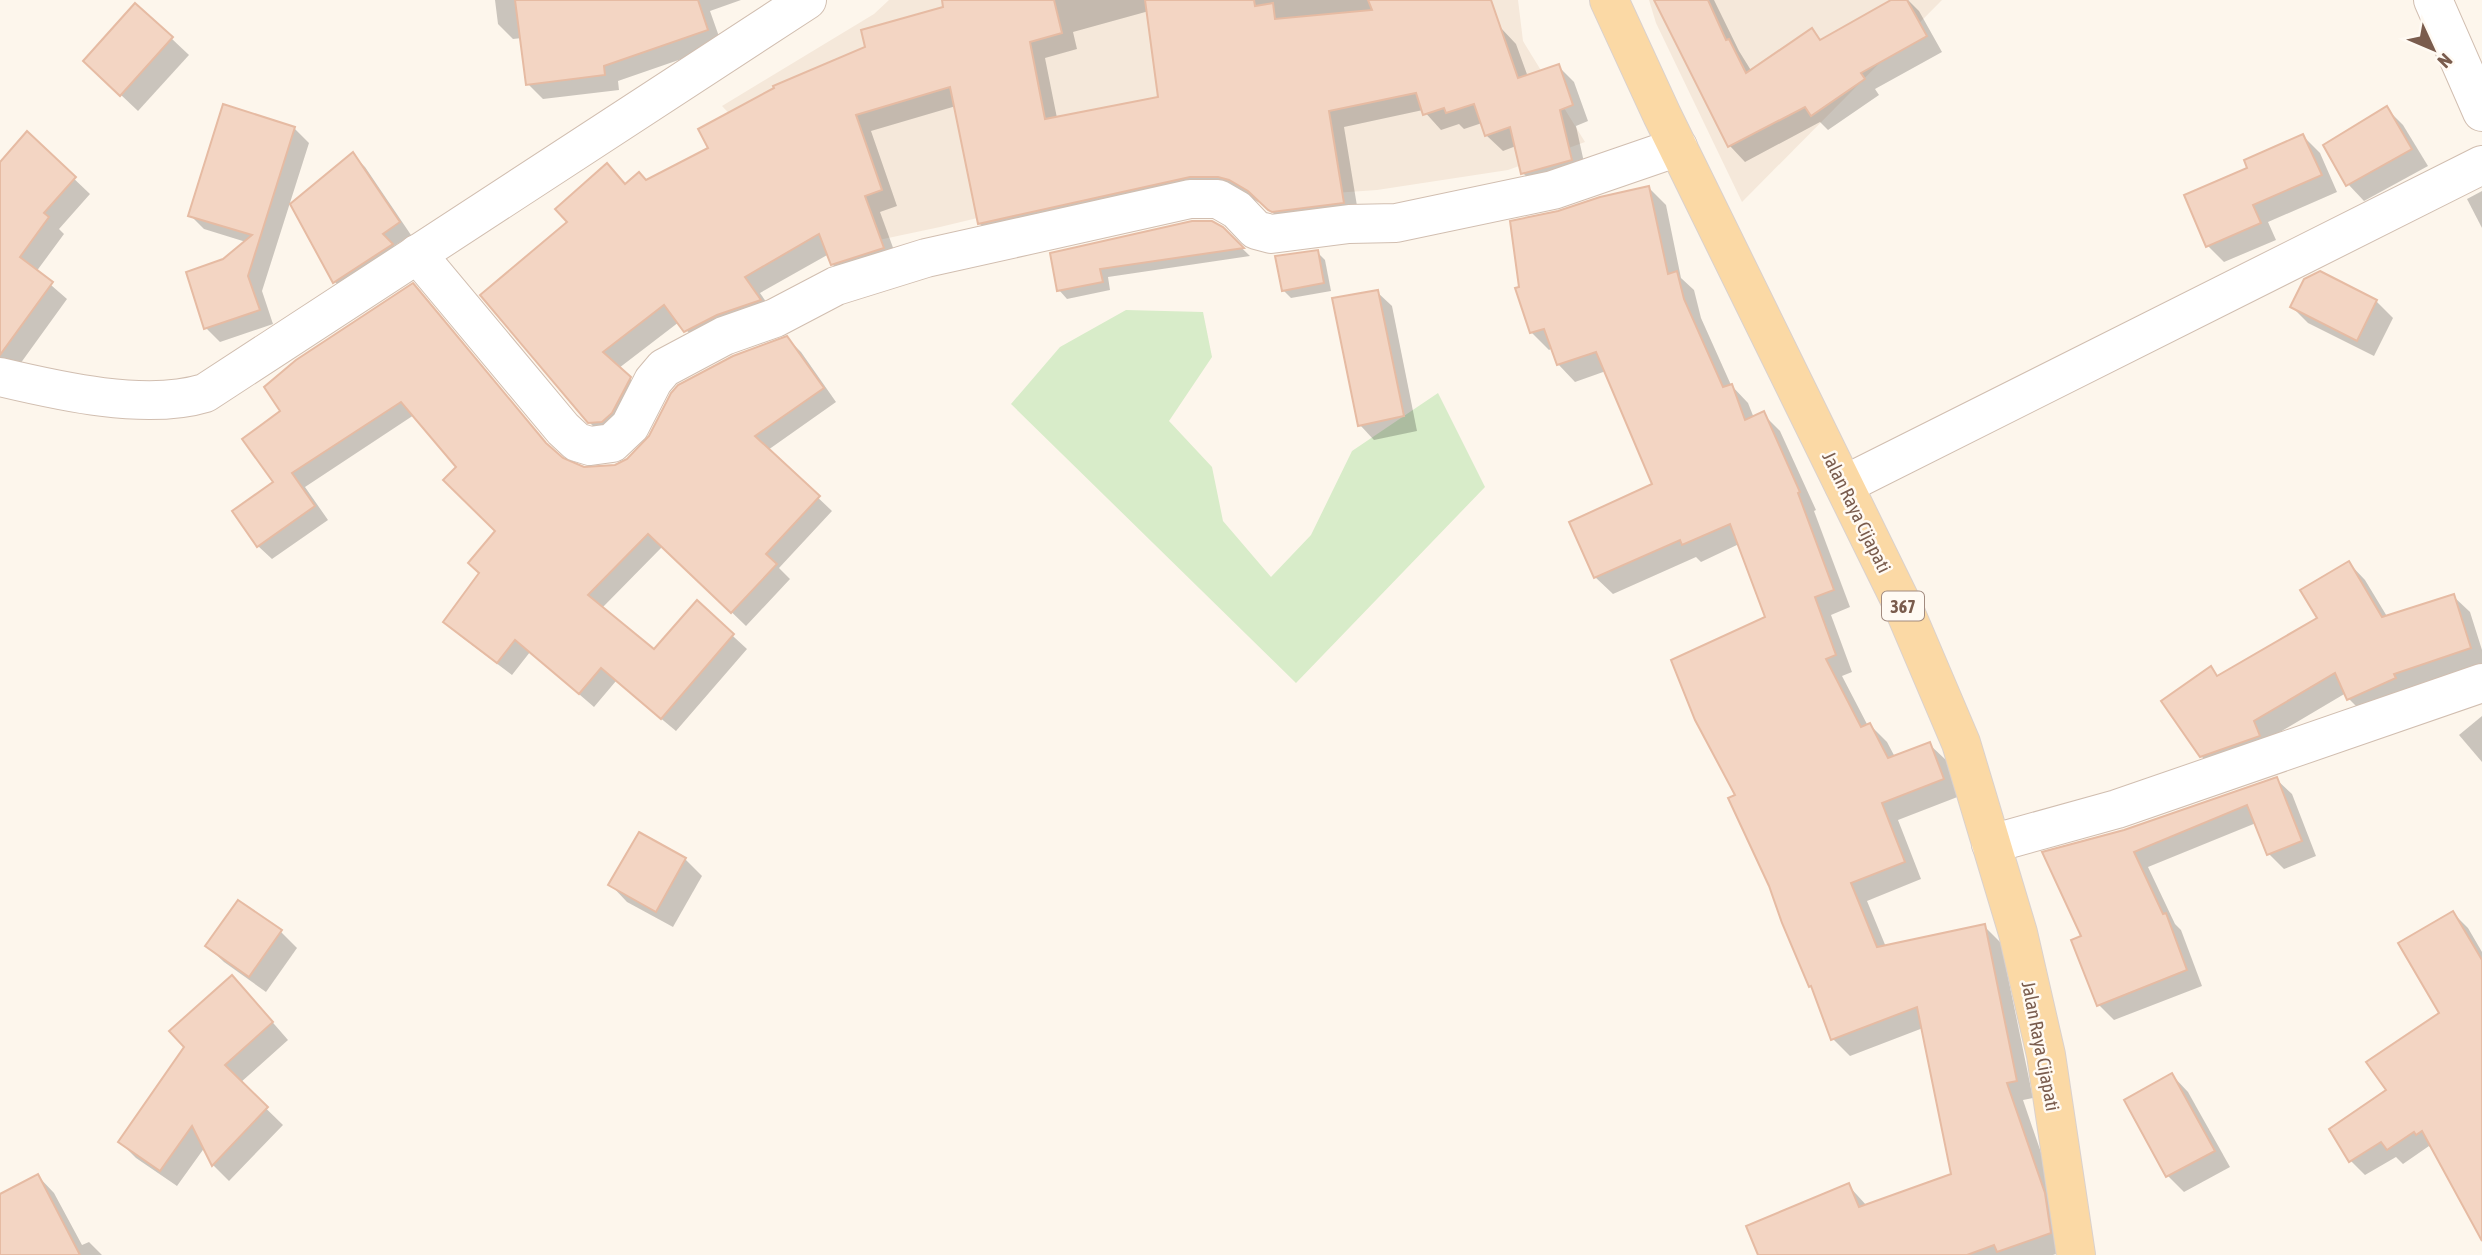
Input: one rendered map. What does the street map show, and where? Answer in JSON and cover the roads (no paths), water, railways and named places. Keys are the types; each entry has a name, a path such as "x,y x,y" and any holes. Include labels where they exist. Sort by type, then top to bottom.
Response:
{"main road":[{"name":"Jalan Raya Cijapati","path":"1609,0 1901,602 1961,743 2018,933 2046,1055 2076,1255"}],"street":[{"path":"0,377 89,396 187,399 205,393 807,0"},
{"path":"2433,0 2479,95"},
{"path":"418,254 563,429 578,442 590,446 612,443 630,426 653,381 664,368 724,336 775,318 836,285 926,258 1190,199 1217,199 1237,210 1256,230 1271,234 1349,223 1396,223 1553,190 1678,147"},
{"path":"1844,485 2482,165"},
{"path":"1991,844 2117,809 2482,683"}]}
